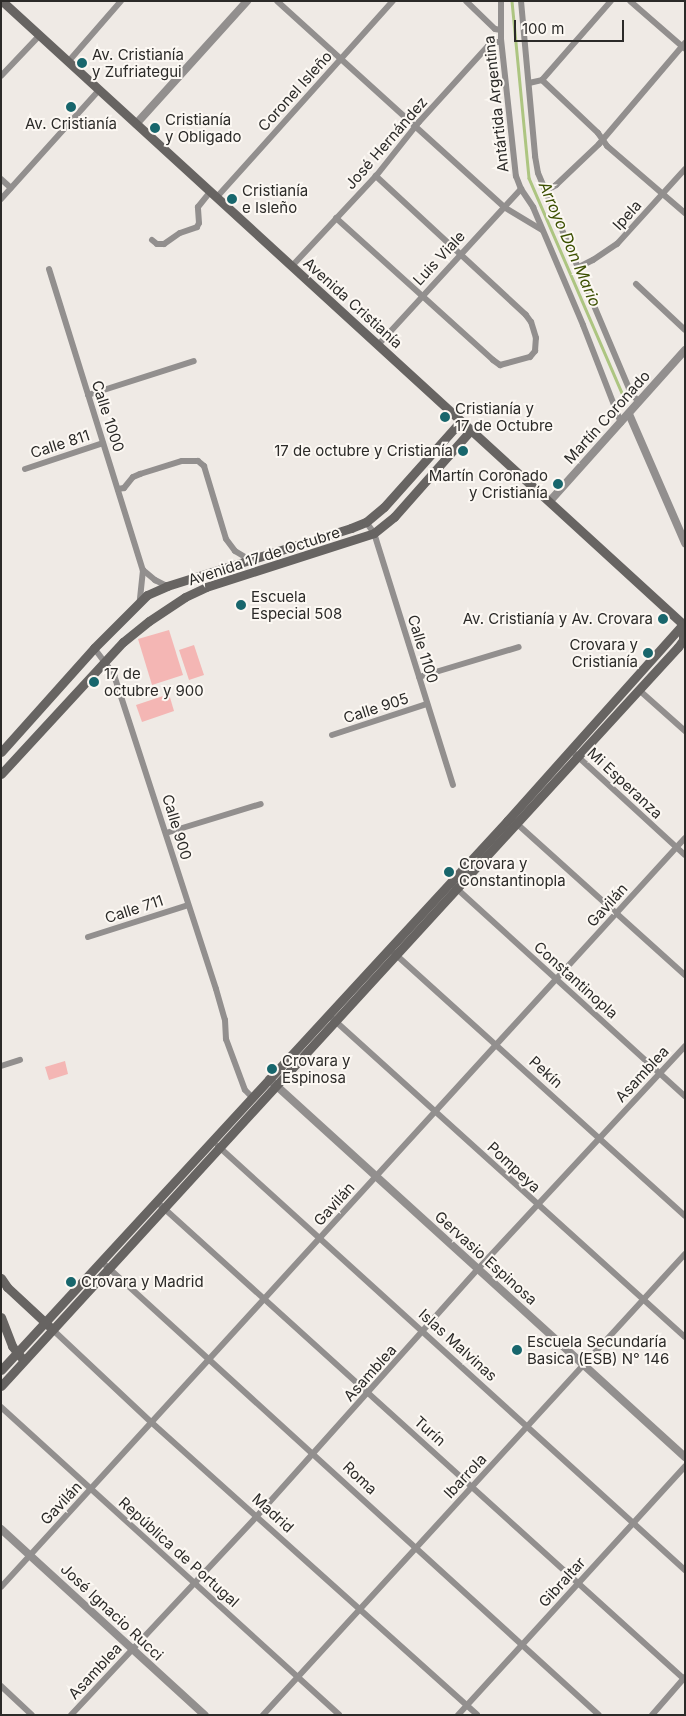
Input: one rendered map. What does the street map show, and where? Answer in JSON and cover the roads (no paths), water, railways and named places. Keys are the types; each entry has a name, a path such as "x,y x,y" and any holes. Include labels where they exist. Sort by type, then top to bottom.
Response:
{"main road":[{"name":"Avenida Cristianía","path":"2,1 684,624"},
{"name":"Avenida 17 de Octubre","path":"1,752 94,648 140,601 167,586 366,522 384,508 461,421"},
{"name":"Avenida 17 de Octubre","path":"1,774 123,642 149,621 194,592 374,534 394,517 471,430"},
{"path":"1,1370 216,1144 276,1086 453,885 578,757 683,640 684,624"},
{"path":"514,821 571,750 684,624"},
{"path":"216,1144 252,1097 327,1015 393,952"},
{"path":"1,1386 109,1269 160,1205"},
{"path":"1,1278 7,1287 53,1330"},
{"path":"1,1318 8,1340 16,1353 25,1361"}],"street":[{"path":"68,62 121,1"},
{"path":"136,124 247,1"},
{"path":"277,1 504,207 542,230"},
{"name":"Coronel Isleño","path":"152,240 156,244 164,244 180,233 197,227 200,223 198,207 213,195 341,60 393,1"},
{"path":"466,1 489,24 501,30"},
{"name":"Antártida Argentina","path":"501,1 501,30 514,166 521,189 533,207 583,325 620,423"},
{"path":"521,1 530,83 535,156 546,191 569,248 579,267 632,395 639,401"},
{"path":"530,83 542,80 611,1"},
{"path":"546,191 556,186 602,140 684,46 630,1"},
{"path":"1,76 39,36"},
{"name":"José Hernández","path":"292,266 376,176 415,127 488,46 494,42 502,42"},
{"path":"542,80 598,133 602,140 685,213"},
{"path":"1,199 99,90"},
{"name":"Ipela","path":"579,267 617,244 685,169"},
{"path":"336,218 493,360 500,365 530,357 536,344 531,322 461,252 376,176"},
{"path":"1,179 11,188"},
{"name":"Luis Viale","path":"378,345 461,252 521,189"},
{"name":"Calle 1000","path":"49,269 143,570 140,601"},
{"path":"636,284 685,330"},
{"name":"Martín Coronado","path":"550,502 685,350"},
{"path":"88,395 194,361"},
{"path":"628,414 684,540"},
{"name":"Calle 811","path":"25,469 104,443"},
{"path":"118,489 124,488 133,477 140,474 182,461 198,461 204,466 226,540 235,551 250,560"},
{"name":"Calle 1100","path":"366,522 374,534 453,785"},
{"path":"143,570 155,580 167,586"},
{"path":"188,579 194,592"},
{"path":"419,677 519,647"},
{"name":"Calle 900","path":"94,648 106,661 114,675 225,1020 226,1039 245,1090 252,1097"},
{"path":"638,690 685,731"},
{"name":"Calle 905","path":"332,735 427,704"},
{"name":"Mi Esperanza","path":"571,750 685,855"},
{"path":"166,833 261,804"},
{"path":"514,821 685,975"},
{"name":"Gavilán","path":"1,1587 685,838"},
{"name":"Constantinopla","path":"453,885 685,1096"},
{"name":"Calle 711","path":"88,937 188,905"},
{"name":"Pekín","path":"393,952 685,1216"},
{"name":"Pompeya","path":"327,1015 685,1337"},
{"name":"Asamblea","path":"71,1715 257,1516 424,1332 477,1270 685,1046"},
{"path":"1,1066 20,1060"},
{"name":"Gervasio Espinosa","path":"268,1079 685,1457"},
{"name":"Islas Malvinas","path":"216,1144 631,1523 685,1570"},
{"name":"Turín","path":"160,1205 684,1679"},
{"name":"Ibarrola","path":"263,1715 685,1254"},
{"name":"Roma","path":"102,1262 208,1360 314,1453 599,1715"},
{"name":"Madrid","path":"53,1330 151,1422 477,1715"},
{"name":"República de Portugal","path":"1,1407 339,1715"},
{"name":"Gibraltar","path":"458,1715 631,1523 685,1466"},
{"name":"José Ignacio Rucci","path":"1,1529 205,1715"},
{"path":"652,1715 684,1679"},
{"path":"1,1686 32,1715"}],"waterway":[{"name":"Arroyo Don Mario","path":"512,1 529,178 625,400"}],"place":[{"name":"Av. Cristianía y Zufriategui","path":"82,63"},
{"name":"Av. Cristianía","path":"71,107"},
{"name":"Cristianía y Obligado","path":"155,128"},
{"name":"Cristianía e Isleño","path":"232,199"},
{"name":"Cristianía y 17 de Octubre","path":"445,417"},
{"name":"17 de octubre y Cristianía","path":"463,451"},
{"name":"Martín Coronado y Cristianía","path":"558,484"},
{"name":"Escuela Especial 508","path":"241,605"},
{"name":"Av. Cristianía y Av. Crovara","path":"663,619"},
{"name":"Crovara y Cristianía","path":"648,653"},
{"name":"17 de octubre y 900","path":"94,682"},
{"name":"Crovara y Constantinopla","path":"449,872"},
{"name":"Crovara y Espinosa","path":"272,1069"},
{"name":"Crovara y Madrid","path":"71,1282"},
{"name":"Escuela Secundaría Basica (ESB) N° 146","path":"517,1350"}]}
